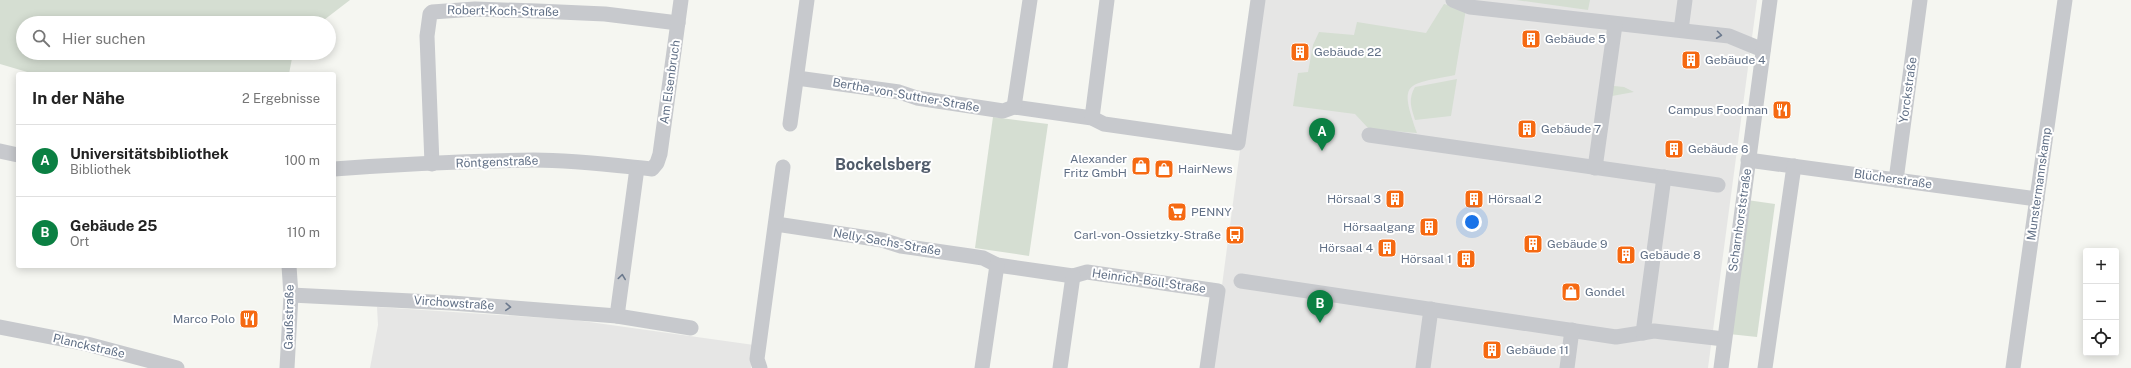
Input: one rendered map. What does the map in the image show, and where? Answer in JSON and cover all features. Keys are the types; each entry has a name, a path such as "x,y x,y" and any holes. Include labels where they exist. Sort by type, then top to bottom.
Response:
{"street":[{"name":"Am Elsenbruch","path":"657,163 681,0"},
{"path":"790,124 807,0"},
{"path":"1014,107 1030,0"},
{"path":"1107,0 1092,118 1104,124 1238,143 1258,0"},
{"path":"1453,0 1470,7 1615,25 1680,30 1729,36 1763,50"},
{"path":"1680,30 1685,0"},
{"name":"Scharnhorststraße","path":"1721,368 1770,0"},
{"name":"Yorckstraße","path":"1896,180 1920,0"},
{"name":"Munstermannskamp","path":"2013,368 2065,0"},
{"name":"Robert-Koch-Straße","path":"432,164 427,36 430,14 438,11 492,5 605,14 678,22"},
{"path":"1595,168 1615,25"},
{"name":"Bertha-von-Suttner-Straße","path":"797,78 899,92 917,98 1003,111 1014,107 1092,118"},
{"path":"1369,135 1718,185"},
{"path":"0,151 16,155"},
{"name":"Röntgenstraße","path":"336,169 535,160 652,169 657,163"},
{"name":"Blücherstraße","path":"1748,160 2037,199"},
{"path":"1765,368 1794,166"},
{"path":"760,368 757,359 783,167"},
{"path":"617,316 637,168"},
{"path":"1643,333 1664,177"},
{"name":"Nelly-Sachs-Straße","path":"776,224 882,240 901,246 983,258 997,265 1073,276"},
{"path":"982,368 997,265"},
{"name":"Gaußstraße","path":"287,368 291,295 289,268"},
{"name":"Heinrich-Böll-Straße","path":"1073,276 1086,272 1218,291 1207,368"},
{"path":"1060,368 1073,276"},
{"path":"1241,281 1616,337 1654,330 1724,339"},
{"name":"Virchowstraße","path":"291,295 455,303 617,316 691,328"},
{"path":"1423,368 1431,309"},
{"name":"Planckstraße","path":"0,327 87,344 177,368"},
{"path":"1567,368 1572,330"}],"shaded area":[{"path":"0,0 350,0 329,16 16,16 16,60 292,60 289,72 27,72 0,64"},
{"path":"1260,0 1757,0 1708,368 1211,368"},
{"path":"1516,0 1590,0 1588,10"},
{"path":"1444,4 1466,9 1455,75 1425,81 1410,88 1408,103 1417,133 1369,129 1355,114 1293,106 1298,73 1308,72 1313,45 1319,32 1354,35 1357,22 1426,33"},
{"path":"1457,79 1451,116 1415,120 1411,107 1411,95 1415,87"},
{"path":"1614,86 1624,87 1634,92 1612,96 1609,89"},
{"path":"993,117 1048,124 1029,256 975,248"},
{"path":"1747,200 1775,204 1757,337 1729,334"},
{"path":"377,307 575,320 754,345 751,368 370,368 378,325"}],"place":[{"name":"Gebäude 5","path":"1531,39"},
{"name":"Gebäude 22","path":"1300,52"},
{"name":"Gebäude 4","path":"1691,60"},
{"name":"Campus Foodman","path":"1782,110"},
{"name":"Gebäude 7","path":"1527,129"},
{"name":"Gebäude 6","path":"1674,149"},
{"name":"Universitätsbibliothek","path":"1322,151"},
{"name":"Alexander Fritz GmbH","path":"1141,166"},
{"name":"HairNews","path":"1164,169"},
{"name":"Hörsaal 3","path":"1395,199"},
{"name":"Hörsaal 2","path":"1474,199"},
{"name":"PENNY","path":"1177,212"},
{"name":"Hörsaalgang","path":"1429,227"},
{"name":"Carl-von-Ossietzky-Straße","path":"1235,235"},
{"name":"Gebäude 9","path":"1533,244"},
{"name":"Hörsaal 4","path":"1387,248"},
{"name":"Gebäude 8","path":"1626,255"},
{"name":"Hörsaal 1","path":"1466,259"},
{"name":"Gondel","path":"1571,292"},
{"name":"Marco Polo","path":"249,319"},
{"name":"Gebäude 25","path":"1320,323"},
{"name":"Gebäude 11","path":"1492,350"}],"district":[{"name":"Bockelsberg","path":"883,164"}]}
